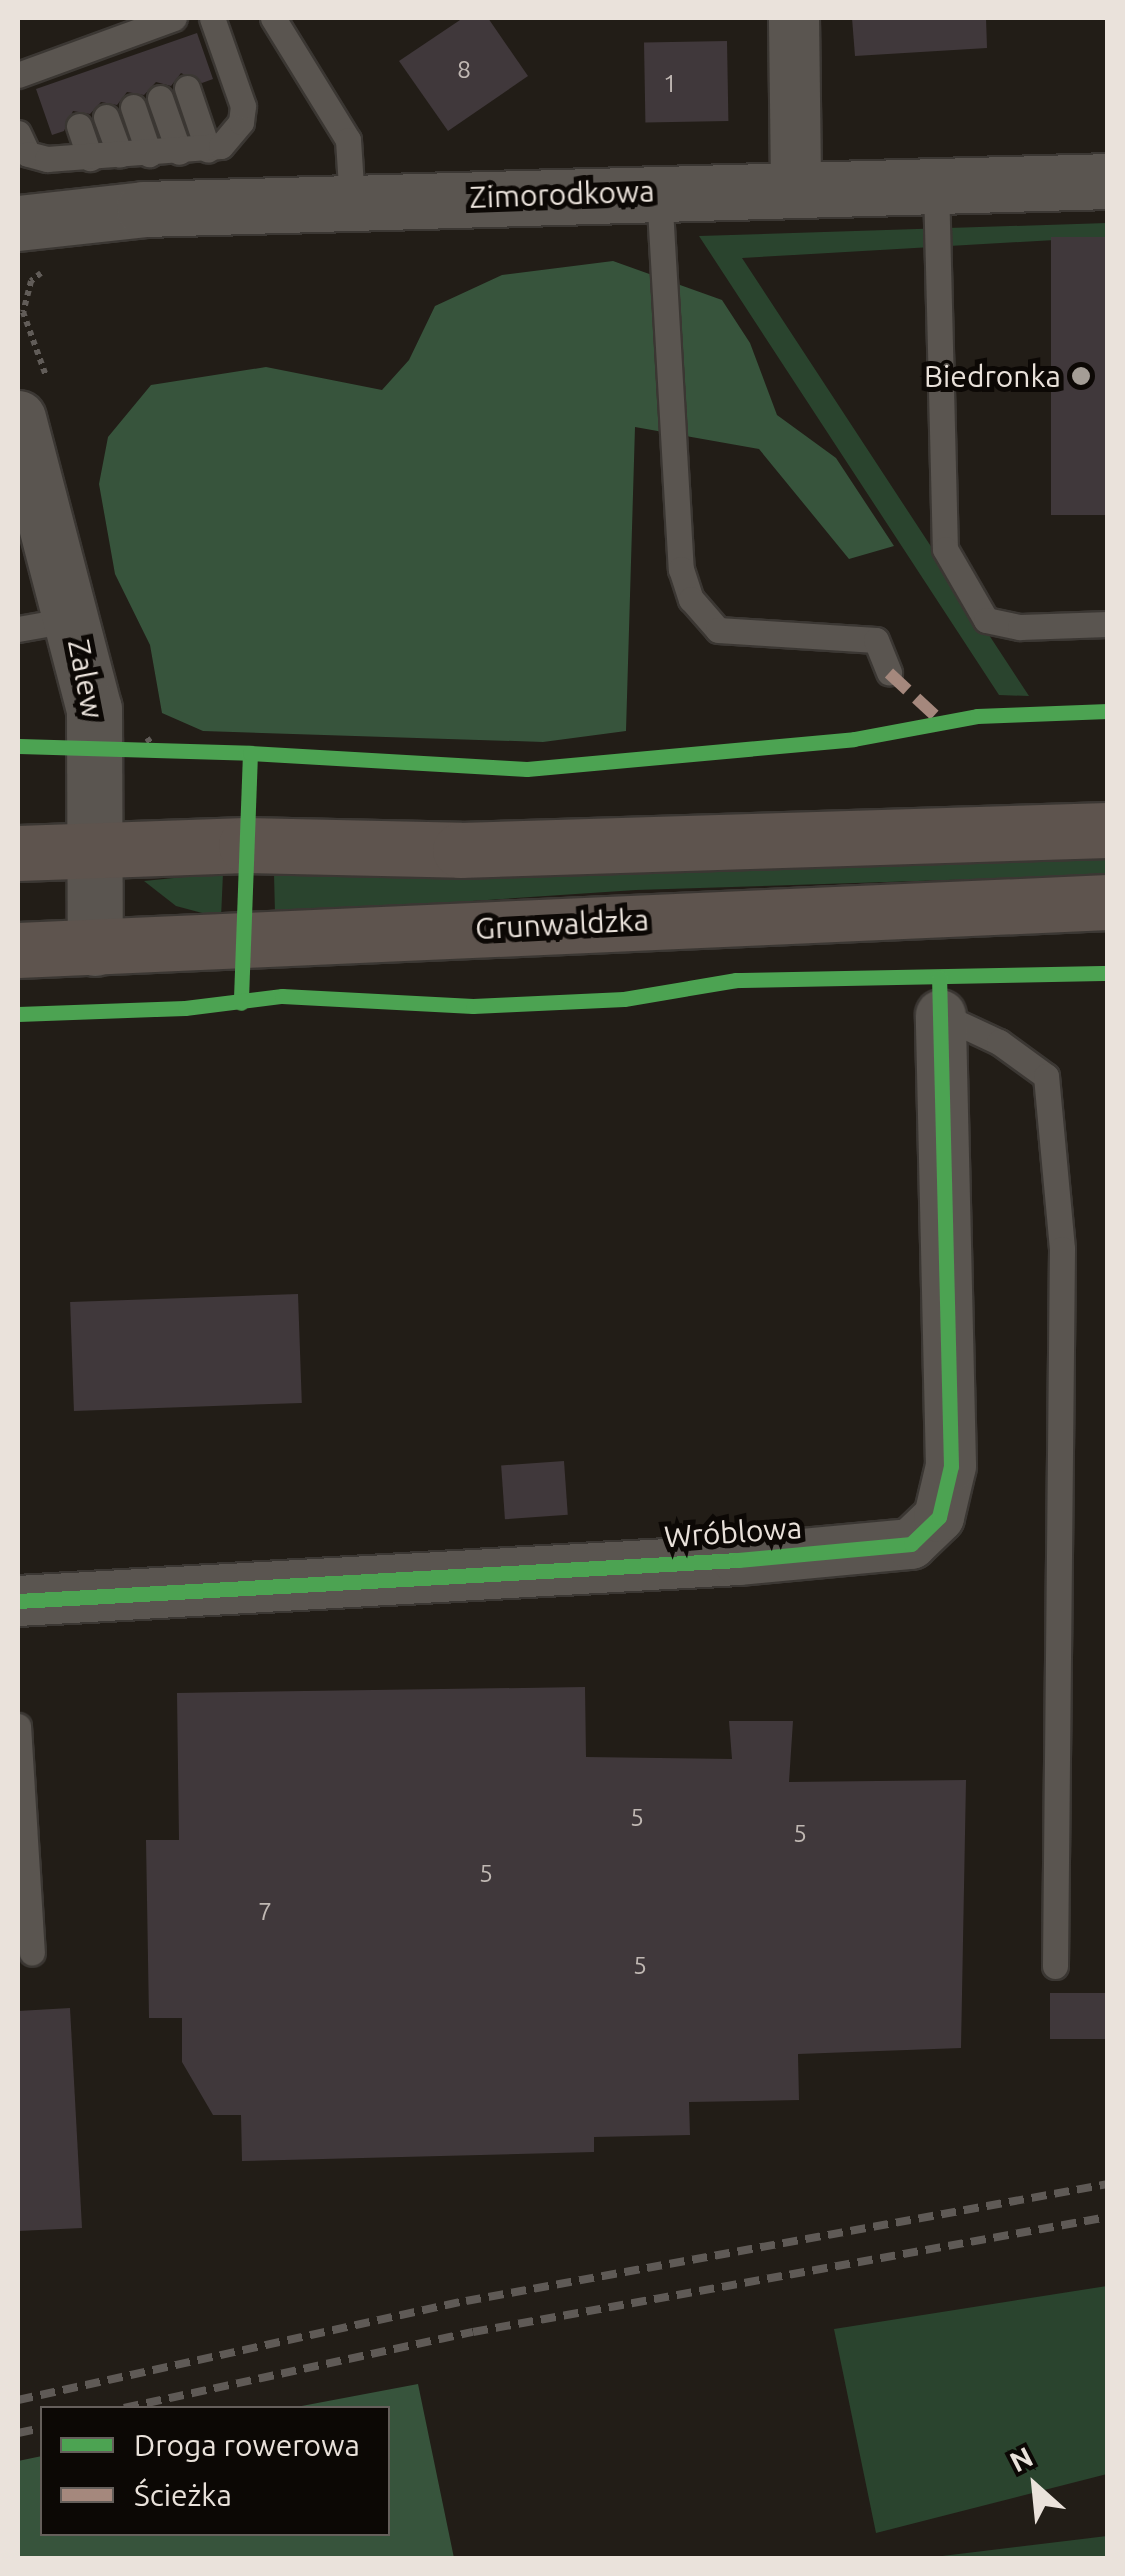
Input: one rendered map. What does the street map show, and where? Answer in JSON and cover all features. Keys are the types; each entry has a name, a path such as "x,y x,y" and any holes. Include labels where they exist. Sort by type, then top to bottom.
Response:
{"main road":[{"path":"18,853 460,850 1108,830"},
{"name":"Grunwaldzka","path":"18,950 1108,902"}],"street":[{"path":"794,18 796,187"},
{"name":"Zimorodkowa","path":"18,222 144,210 658,191 1108,180"},
{"name":"Zalew","path":"18,418 74,619 98,752 95,948"},
{"name":"Wróblowa","path":"18,1600 738,1560 911,1544 939,1517 951,1466 941,1014"}],"lane":[{"path":"18,133 37,158 208,150 233,135 243,106 212,18"},
{"path":"273,18 348,140 352,202"},
{"path":"18,74 60,69 169,27"},
{"path":"187,88 208,150"},
{"path":"160,98 179,152"},
{"path":"133,107 144,210"},
{"path":"106,116 137,155"},
{"path":"80,126 90,158"},
{"path":"936,184 945,550 986,620 1020,627 1108,624"},
{"path":"658,191 681,569 691,599 718,630 876,640 890,673"},
{"path":"18,628 74,619"},
{"path":"1052,904 1108,926"},
{"path":"941,1014 999,1042 1046,1076 1062,1249 1055,1966"},
{"path":"18,1726 32,1953"}],"path":[{"path":"98,752 176,753"}],"green space":[{"path":"1107,223 1107,237 742,258 1029,696 999,695 699,236"},
{"path":"613,261 722,300 750,343 777,415 836,458 894,546 849,559 759,449 635,427 626,731 543,742 203,731 162,713 150,645 115,574 99,484 108,437 151,385 266,367 382,390 409,360 435,306 502,275"},
{"path":"1108,856 1107,875 636,890 275,914 274,874 487,878"},
{"path":"223,873 221,918 176,906 144,881"},
{"path":"1107,2286 1107,2474 876,2533 834,2329"},
{"path":"418,2384 454,2558 18,2558 18,2461 40,2456 40,2536 390,2536 390,2406 302,2406"},
{"path":"1107,2536 1107,2558 926,2558"}],"building":[{"path":"463,18 488,18 528,76 448,131 399,61"},
{"path":"852,18 986,18 987,48 855,56"},
{"path":"197,33 213,79 202,83 181,73 171,86 156,82 144,95 127,92 117,105 101,102 90,114 73,111 64,131 52,135 36,89"},
{"path":"727,41 728,121 645,122 644,42"},
{"name":"Biedronka","path":"1051,237 1108,237 1108,515 1051,515"},
{"path":"298,1294 302,1403 74,1411 70,1302"},
{"path":"564,1461 568,1515 505,1519 501,1465"},
{"path":"585,1687 586,1757 732,1759 729,1721 793,1721 789,1782 966,1780 961,2048 798,2054 799,2100 689,2102 690,2135 594,2137 594,2152 242,2161 241,2115 213,2115 182,2062 182,2018 149,2018 146,1840 179,1840 177,1693"},
{"path":"1050,1993 1108,1993 1108,2039 1050,2039"},
{"path":"70,2008 82,2228 18,2231 18,2011"}],"railway":[{"path":"18,2400 466,2301 1108,2184"},
{"path":"133,2406 473,2332 1108,2217"},
{"path":"18,2433 40,2428"}],"marked path":[{"path":"889,673 942,722"}],"cycle path":[{"path":"250,753 527,769 854,739 977,716 1108,711"},
{"path":"18,746 250,753 241,1003"},
{"path":"18,1014 185,1008 282,996 473,1006 624,999 736,980 1108,973"},
{"path":"18,1601 738,1560 911,1544 939,1517 951,1466 939,977"}],"place":[{"name":"Biedronka","path":"1081,376"}]}
